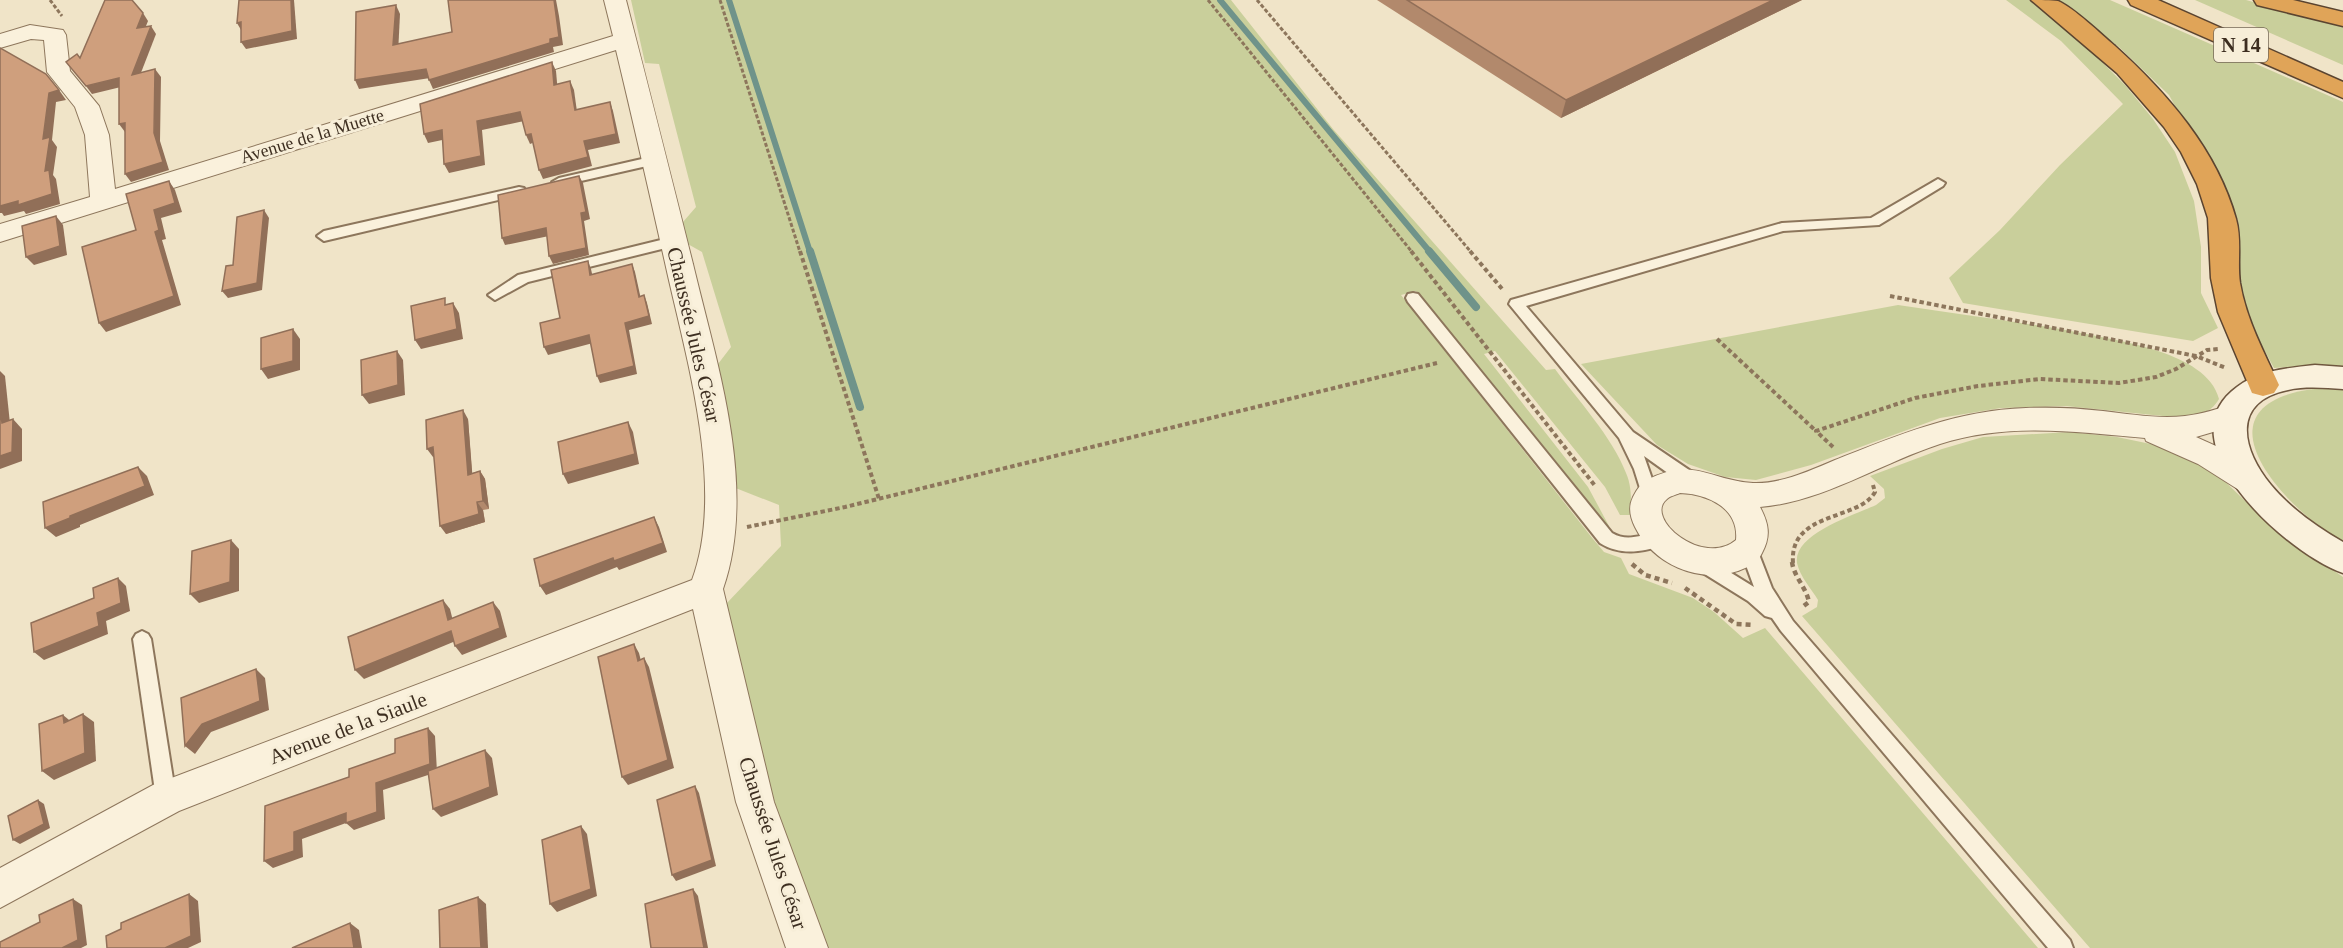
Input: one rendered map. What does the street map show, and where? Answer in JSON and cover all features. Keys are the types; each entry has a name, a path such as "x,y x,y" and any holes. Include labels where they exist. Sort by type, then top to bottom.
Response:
{"highway":[{"path":"2042,0 2077,25 2128,70 2163,109 2191,150 2214,195 2222,219 2226,285 2234,316 2247,399"},
{"name":"N 14","path":"2139,0 2343,91"},
{"name":"N 14","path":"2172,0 2343,75"},
{"path":"2265,0 2343,19"}],"main road":[{"path":"2343,378 2309,376 2276,380 2247,399 2230,432 2235,454 2250,481 2278,513 2308,537 2343,559"}],"street":[{"name":"Chaussée Jules César","path":"615,0 656,160 673,243 714,413 721,506 720,532 716,561 706,589 755,802 807,948"},
{"path":"0,41 30,32 55,35 59,72 87,106 97,135 103,201"},
{"name":"Avenue de la Muette","path":"0,233 624,40"},
{"path":"1793,489 1774,502 1733,560 1709,563 1689,574 1680,556 1658,540 1647,524 1645,512 1650,496 1664,484 1692,481 1723,490 1753,495 1793,489 1939,433 1980,423 2061,419 2139,428 2187,429 2204,426 2247,399"},
{"path":"2139,428 2194,448 2250,481"},
{"path":"1723,490 1737,500 1747,512 1751,537"},
{"name":"Avenue de la Siaule","path":"0,889 166,798 706,589"}],"lane":[{"path":"324,236 656,160"},
{"path":"1692,481 1627,436 1516,304 1782,227 1874,222 1938,183"},
{"path":"495,295 523,278 673,243"},
{"path":"1413,298 1599,531 1613,543 1622,546 1637,546 1658,540"},
{"path":"1627,436 1642,469 1650,496"},
{"path":"1751,537 1764,591 1782,620 2062,948"},
{"path":"1689,574 1754,596 1782,620"},
{"path":"142,639 166,798"}],"path":[{"path":"720,0 879,499"},
{"path":"1208,0 1598,489"},
{"path":"1257,0 1516,304"},
{"path":"1890,296 2196,356 2227,368 2247,399"},
{"path":"1689,574 1690,590 1736,625 1743,627 1782,620 1809,602 1809,595 1794,575 1791,560 1792,547 1798,537 1810,527 1874,497 1874,486 1717,339"},
{"path":"1816,431 1915,398 1978,386 2040,379 2119,383 2156,377 2176,369 2207,350 2218,349"},
{"path":"720,532 879,499 1489,350"},
{"path":"1622,546 1636,572 1674,584"}],"green space":[{"path":"631,0 1231,0 1333,129 1546,370 1555,369 1613,446 1628,478 1631,515 1620,515 1605,487 1495,351 1484,354 1588,487 1609,526 1606,530 1416,291 1401,295 1604,552 1621,558 1629,574 1693,598 1714,612 1743,638 1765,628 2038,948 822,948 774,809 726,604 781,546 779,505 733,487 718,364 731,347 702,252 686,243 683,222 696,207 659,64 645,63"},
{"path":"2006,0 2029,0 2087,47 2125,85 2153,119 2175,152 2194,201 2201,247 2201,293 2218,328 2193,341 1963,303 1949,278 2000,230 2060,165 2123,104 2061,41"},
{"path":"2058,0 2110,0 2343,102 2343,368 2302,366 2274,368 2248,320 2239,287 2238,220 2169,95 2120,48"},
{"path":"2195,0 2246,0 2313,18 2343,23 2343,65"},
{"path":"1898,305 2071,331 2150,348 2179,359 2196,369 2211,382 2219,399 2212,408 2203,413 2182,418 2066,406 2001,408 1940,418 1811,465 1756,480 1725,477 1688,464 1657,445 1581,364"},
{"path":"2313,389 2343,389 2343,542 2320,527 2276,484 2260,460 2253,436 2257,416 2276,399"},
{"path":"2070,432 2117,437 2170,448 2205,462 2274,529 2343,577 2343,948 2090,948 1802,616 1817,607 1818,600 1798,568 1798,553 1814,535 1840,520 1876,505 1885,498 1884,489 1870,476 1942,449 1983,437"}],"building":[{"path":"105,0 132,0 143,13 137,28 151,26 132,75 155,69 154,133 163,162 125,174 125,123 119,124 119,78 86,86 66,62 77,54 80,58"},
{"path":"239,0 291,0 292,31 241,42 241,22 237,23"},
{"path":"448,0 554,0 559,37 550,39 550,43 429,80 426,69 355,80 356,12 396,5 393,45 452,32"},
{"path":"1407,0 1773,0 1566,100"},
{"path":"0,48 46,74 59,90 49,93 43,139 50,137 45,171 49,170 52,194 18,205 18,201 0,206"},
{"path":"552,62 554,85 570,81 575,110 610,102 616,134 584,141 588,157 539,170 531,134 526,135 520,112 477,121 481,156 444,164 442,130 424,134 420,104"},
{"path":"579,176 586,212 581,213 586,248 549,256 546,228 502,238 498,195"},
{"path":"169,181 175,203 154,210 159,230 155,232 174,296 99,323 82,247 136,230 126,194"},
{"path":"264,210 257,283 222,291 226,266 233,265 237,217"},
{"path":"56,216 60,246 26,257 22,226"},
{"path":"588,261 590,275 632,264 639,297 644,295 649,316 625,323 634,366 597,376 589,335 544,347 540,323 560,318 551,270"},
{"path":"445,298 445,305 453,303 457,329 415,340 411,306"},
{"path":"293,329 293,361 261,369 261,338"},
{"path":"397,351 398,385 362,395 361,360"},
{"path":"0,409 2,423 13,419 12,452 0,456"},
{"path":"463,410 468,475 480,471 483,501 477,502 479,514 440,526 433,447 427,449 426,420"},
{"path":"628,422 635,454 563,474 558,442"},
{"path":"138,467 145,486 45,528 43,502"},
{"path":"654,517 663,543 614,561 613,558 540,586 534,559"},
{"path":"231,540 230,582 190,594 192,551"},
{"path":"118,578 121,603 97,613 99,626 34,652 31,623 94,598 93,588"},
{"path":"443,600 448,620 493,602 500,628 455,646 451,631 355,670 348,637"},
{"path":"634,644 638,661 644,658 668,760 622,777 598,657"},
{"path":"256,669 260,701 202,724 185,746 181,698"},
{"path":"83,714 85,753 42,771 39,724 63,715 64,723"},
{"path":"428,728 430,764 376,783 377,812 346,823 346,813 294,832 294,851 264,861 265,806 349,777 349,769 395,753 395,739"},
{"path":"485,750 490,787 433,809 428,771"},
{"path":"695,786 712,860 672,875 657,800"},
{"path":"38,800 44,824 13,840 8,816"},
{"path":"581,826 591,889 550,904 542,840"},
{"path":"693,889 704,948 651,948 645,904"},
{"path":"189,894 191,936 165,948 107,948 106,936 121,929 121,923"},
{"path":"478,897 481,948 440,948 439,910"},
{"path":"73,899 78,940 62,948 0,948 0,942 40,922 39,915"},
{"path":"350,923 354,948 292,948"}],"waterway":[{"path":"729,0 810,252"},
{"path":"1220,0 1430,252"},
{"path":"810,251 860,407"},
{"path":"1429,251 1476,307"}]}
